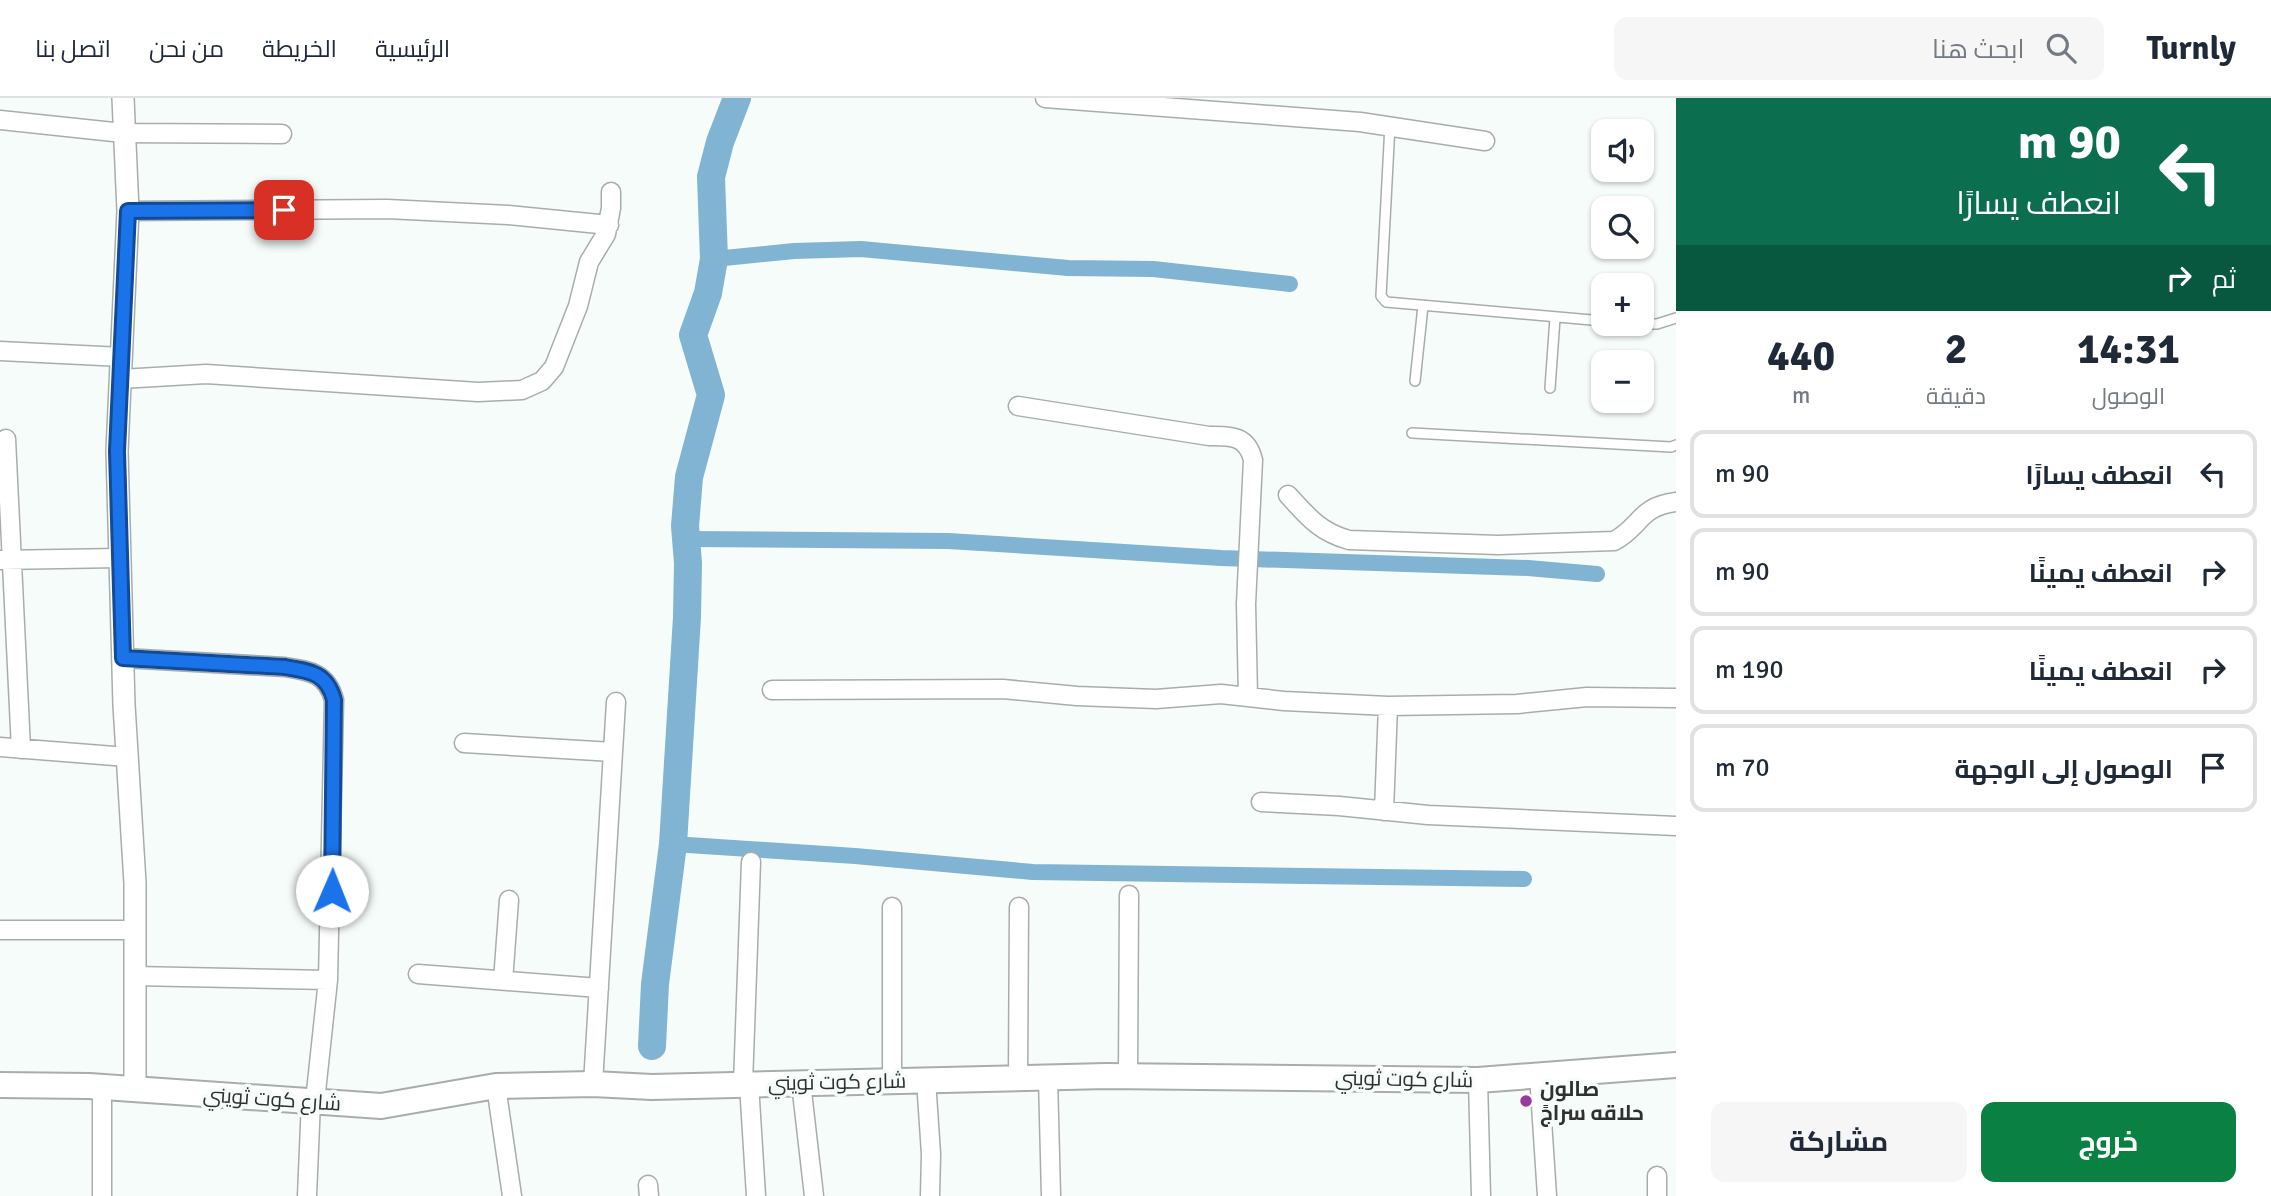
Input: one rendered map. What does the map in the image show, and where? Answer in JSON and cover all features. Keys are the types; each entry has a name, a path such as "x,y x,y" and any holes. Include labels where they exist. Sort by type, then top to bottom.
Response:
{"main road":[{"name":"شارع كوت ثويني","path":"0,1086 102,1087 381,1106 496,1086 593,1084 652,1087 1128,1076 1478,1080 1676,1065"}],"street":[{"path":"123,98 128,211 117,451 127,757 135,883 135,1089"},
{"path":"1045,98 1287,107 1485,141"},
{"path":"0,120 123,133 282,134"},
{"path":"121,379 206,374 302,378 478,392 522,390 542,381 554,367 578,306 590,262 609,225 611,192"},
{"path":"128,211 387,209 508,215 609,225"},
{"path":"0,351 122,357"},
{"path":"1018,406 1209,436 1232,436 1251,449 1253,460 1246,604 1248,697"},
{"path":"6,439 6,560 21,749"},
{"path":"1288,495 1330,535 1349,540 1498,545 1614,541 1623,536 1648,510 1676,502"},
{"path":"6,560 119,558"},
{"path":"123,658 285,667 321,677 330,686 334,700 328,980 313,1101 307,1196"},
{"path":"772,690 1003,689 1077,696 1156,699 1221,694 1388,706 1517,704 1587,697 1676,698"},
{"path":"593,1084 617,702"},
{"path":"1384,811 1388,706"},
{"path":"464,743 614,752"},
{"path":"0,747 127,757"},
{"path":"1261,802 1428,815 1676,826"},
{"path":"751,862 746,1084 756,1196"},
{"path":"1128,1076 1129,895"},
{"path":"503,981 509,900"},
{"path":"892,907 892,1081"},
{"path":"1018,1077 1019,907"},
{"path":"0,930 135,930"},
{"path":"418,974 598,988"},
{"path":"134,976 328,980"},
{"path":"1539,1075 1547,1196"},
{"path":"1048,1077 1051,1196"},
{"path":"926,1080 931,1154 930,1196"},
{"path":"1478,1080 1481,1196"},
{"path":"802,1083 814,1196"},
{"path":"496,1086 512,1196"},
{"path":"102,1087 102,1196"},
{"path":"1657,1176 1657,1196"}],"lane":[{"path":"1390,125 1381,296 1386,302 1591,320"},
{"path":"1415,381 1423,306"},
{"path":"1550,388 1555,317"},
{"path":"1654,324 1676,318"},
{"path":"1412,433 1671,447 1676,445"}],"waterway":[{"path":"652,1046 655,984 673,844 687,617 688,563 685,526 689,477 711,395 693,335 708,293 714,259 711,177 720,142 737,98"},
{"path":"714,259 794,251 861,249 1068,268 1153,269 1290,284"},
{"path":"686,539 948,541 1221,558 1528,568 1597,574"},
{"path":"673,844 855,856 1033,872 1524,879"}],"place":[{"name":"صالون حلاقه سراجً","path":"1526,1101"}],"route":[{"path":"284,210 128,211 117,451 123,658 285,667 321,677 330,686 334,700 332,891"}]}
